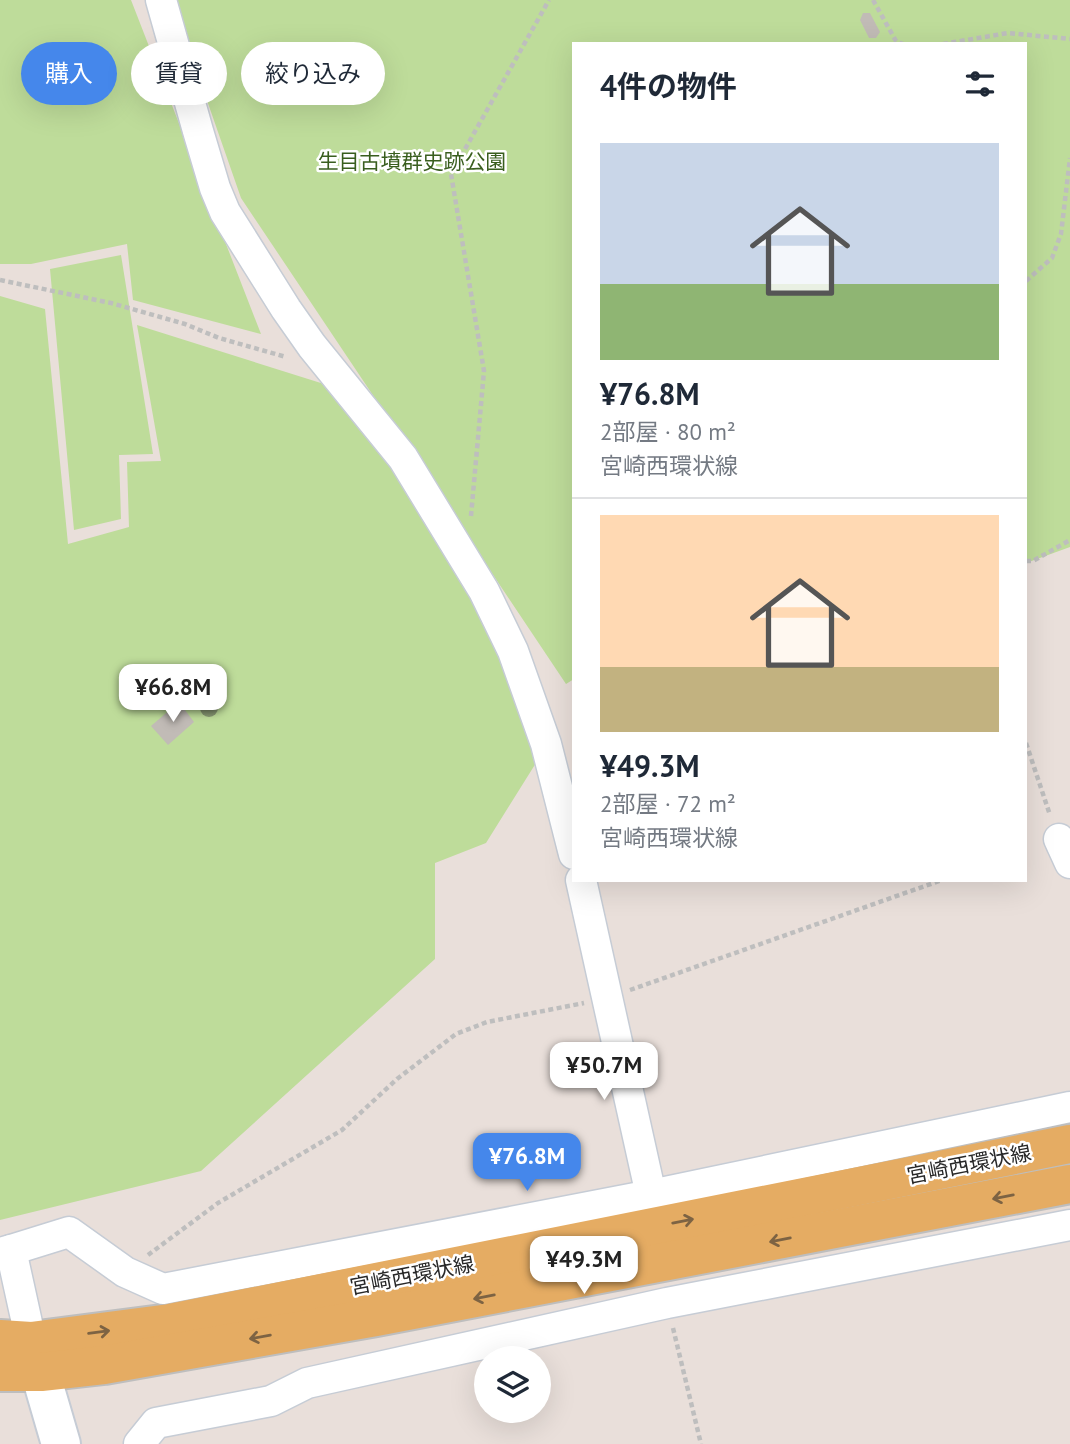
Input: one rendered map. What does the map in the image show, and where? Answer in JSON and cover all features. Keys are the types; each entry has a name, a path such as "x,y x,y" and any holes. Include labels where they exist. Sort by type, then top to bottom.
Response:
{"main road":[{"name":"宮崎西環状線","path":"0,1373 24,1351 1070,1144"},
{"name":"宮崎西環状線","path":"24,1351 104,1365 376,1317 1070,1184"}],"street":[{"path":"162,0 198,131 225,212 286,309 403,457 484,591 513,651 546,744 572,846"},
{"path":"581,882 651,1195"},
{"path":"61,1444 24,1351 6,1251 69,1232 125,1272 163,1289 651,1195 1070,1107"},
{"path":"139,1444 156,1423 271,1401 307,1383 667,1304 1070,1225"}],"path":[{"path":"466,562 484,371 451,174 549,0"},
{"path":"873,0 898,42"},
{"path":"955,42 1008,33 1070,39"},
{"path":"1027,280 1052,258 1061,234 1070,158"},
{"path":"0,280 111,303 185,324 219,338 331,369"},
{"path":"1027,561 1033,561 1070,540"},
{"path":"1027,746 1064,851"},
{"path":"125,1272 218,1203 342,1130 397,1079 456,1034 487,1023 607,999 936,882"},
{"path":"667,1304 701,1444"}],"green space":[{"path":"0,0 131,0 147,42 131,42 131,105 172,105 261,334 133,300 127,244 31,264 0,264"},
{"name":"生目古墳群史跡公園","path":"172,0 1070,0 1070,547 1027,563 1027,42 572,42 572,680 566,684 241,198 209,105 227,105 227,42 187,42"},
{"path":"121,255 153,454 119,455 121,519 74,530 50,269"},
{"path":"0,296 45,309 68,544 129,527 127,462 161,461 137,325 324,384 392,462 457,573 505,661 541,755 486,843 435,863 435,959 201,1171 0,1220"}],"building":[{"path":"863,13 870,13 880,32 876,38 869,38 860,20"},
{"path":"179,702 194,722 168,745 151,726"}]}
